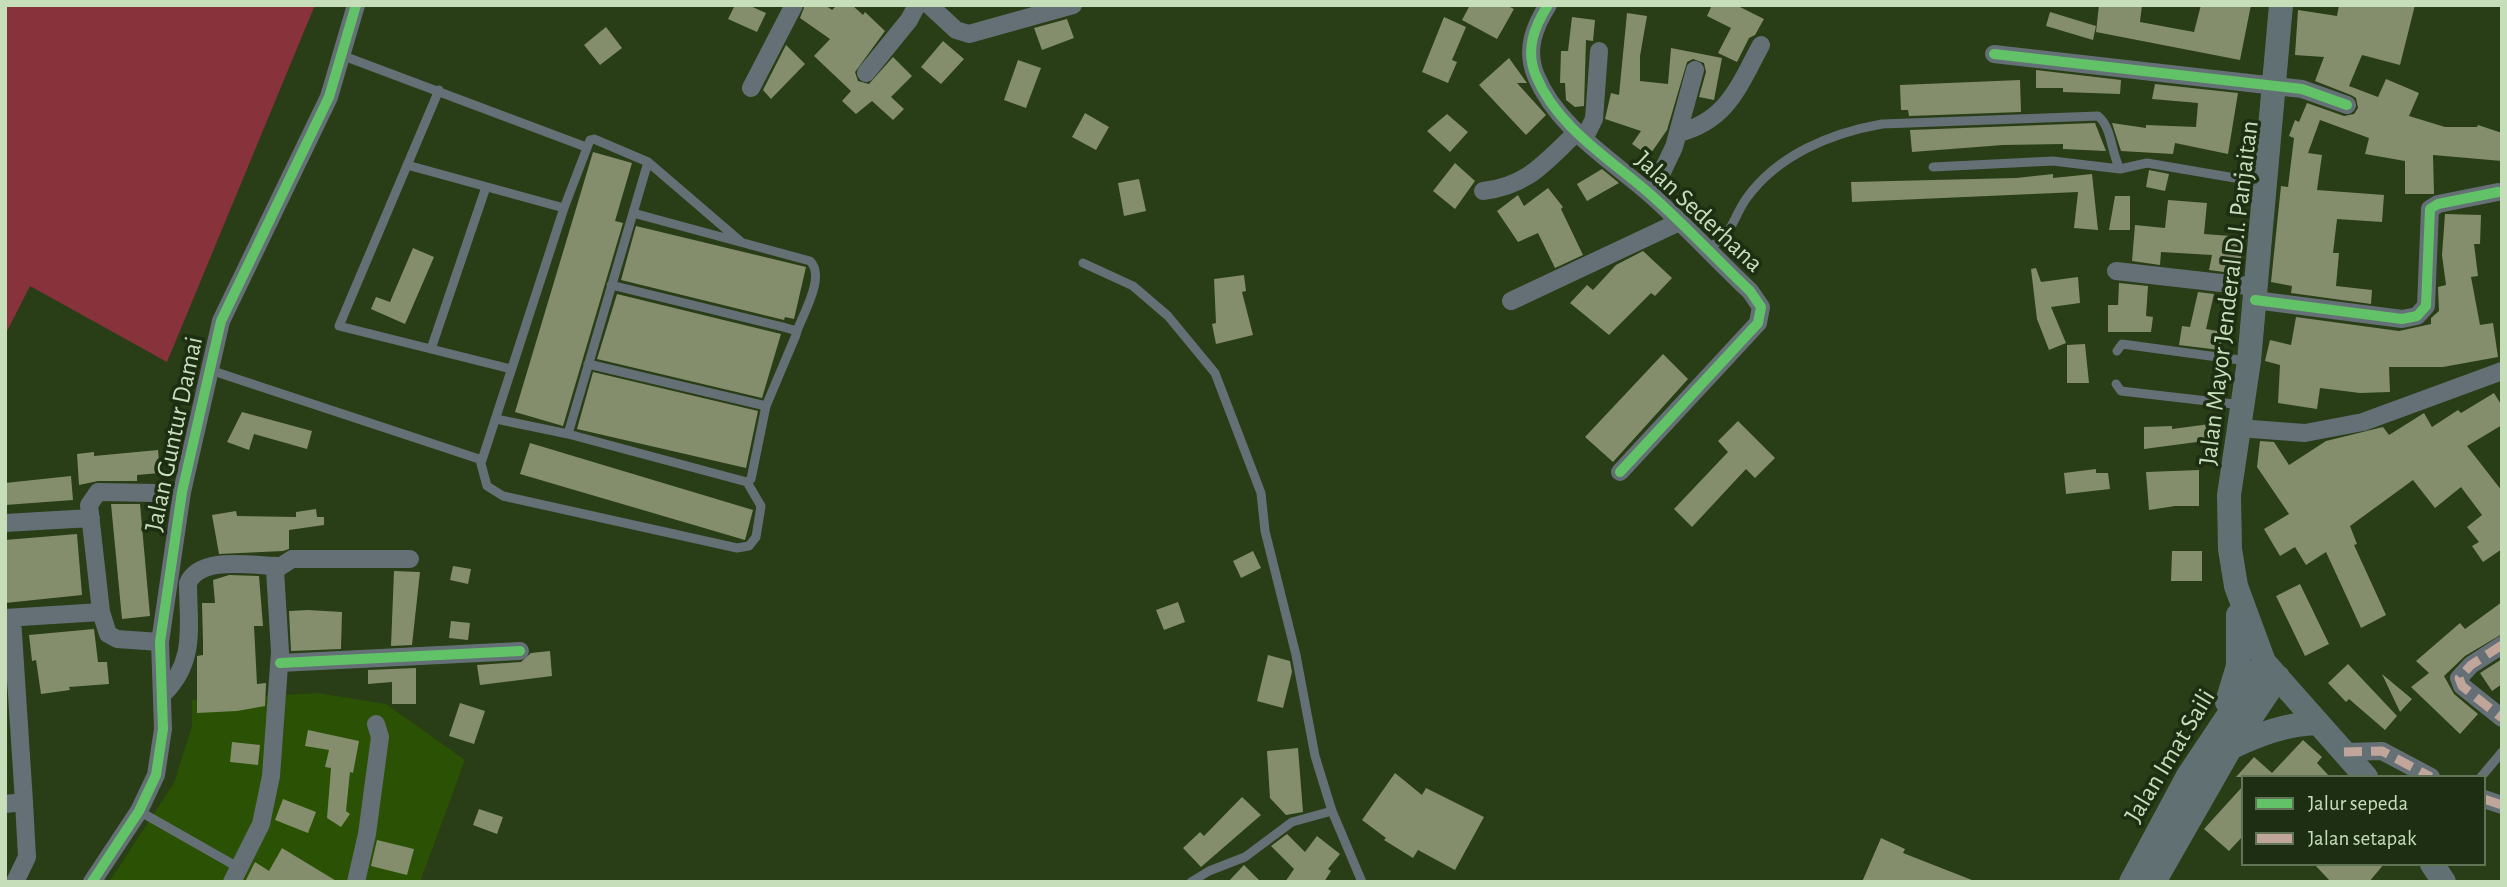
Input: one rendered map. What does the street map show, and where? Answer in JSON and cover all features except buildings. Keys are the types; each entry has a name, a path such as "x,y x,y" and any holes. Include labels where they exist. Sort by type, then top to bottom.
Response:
{"main road":[{"name":"Jalan Mayor Jenderal D.I. Panjaitan","path":"2281,5 2276,86 2249,361 2229,495 2230,549 2236,586 2271,670 2364,775"},
{"path":"2225,737 2238,666 2240,635 2236,586"},
{"path":"2225,737 2271,670"},
{"path":"2225,737 2318,723"},
{"name":"Jalan Imat Saili","path":"2132,882 2188,776 2225,737"},
{"name":"Jalan Imat Saili","path":"2154,882 2225,737"},
{"path":"2433,866 2444,882"}],"street":[{"name":"Jalan Guntur Damai","path":"92,882 139,811 156,775 163,729 160,642 182,492 221,321 329,96 356,5"},
{"path":"751,88 794,5"},
{"path":"866,74 909,20 917,5"},
{"path":"929,5 951,27 969,34 1073,5"},
{"name":"Jalan Sederhana","path":"1548,5 1531,40 1532,63 1536,76 1553,104 1581,136 1651,195 1758,300 1762,316 1620,472"},
{"path":"1678,133 1702,127 1714,119 1726,106 1761,45"},
{"path":"1483,191 1507,188 1530,176 1581,136 1594,119 1599,51"},
{"path":"1994,54 2302,89 2347,105"},
{"path":"1651,195 1678,133 1695,70"},
{"path":"2116,271 2402,319 2417,317 2426,306 2430,209 2438,204 2498,192"},
{"path":"1511,301 1679,222"},
{"path":"2240,416 2305,433 2363,422 2502,371"},
{"path":"156,493 98,492 89,505 101,612 108,634 117,639 160,642"},
{"path":"5,523 91,518"},
{"path":"162,695 175,683 187,660 188,583 192,574 205,566 278,566 292,559 410,559"},
{"path":"237,875 261,824 271,776 279,663 275,570 278,566"},
{"path":"15,882 27,857 24,802 12,710 9,618 101,612"},
{"path":"2502,645 2472,665 2459,678 2462,687 2502,718"},
{"path":"279,663 520,651"},
{"path":"356,882 367,834 380,737 376,724"},
{"path":"2344,752 2382,751 2427,775"},
{"path":"5,804 24,802"}],"lane":[{"path":"341,55 586,147"},
{"path":"439,90 339,326 511,369"},
{"path":"1706,250 1730,232 1744,202 1770,172 1809,146 1858,128 1882,124 2098,116 2106,126 2112,152 2120,169"},
{"path":"480,460 486,456 511,369 564,208 586,147 594,139 648,162 740,241"},
{"path":"1933,167 2053,161 2120,169 2147,163 2266,183"},
{"path":"568,434 648,162"},
{"path":"407,165 564,208"},
{"path":"431,349 486,187"},
{"path":"633,213 804,258 814,265 816,276 766,406 751,479 747,482"},
{"path":"1083,263 1133,286 1168,316 1215,373 1261,492 1270,557 1296,655 1315,756 1332,811 1362,882"},
{"path":"611,285 797,331"},
{"path":"2117,351 2122,344 2249,361"},
{"path":"588,364 766,406"},
{"path":"210,370 480,460"},
{"path":"2116,384 2121,391 2240,416"},
{"path":"480,460 487,486 503,496 737,548 749,546 756,537 761,506 747,482 568,434 496,419"},
{"path":"2483,775 2502,752"},
{"path":"139,811 237,875"},
{"path":"1191,882 1209,871 1245,857 1292,822 1332,811"}],"shaded area":[{"path":"5,5 315,5 167,362 30,286 5,335"},
{"path":"318,693 386,704 465,760 420,882 109,882 174,783 192,726 192,700"}],"marked path":[{"path":"2502,645 2471,665 2459,678 2462,686 2502,718"},
{"path":"2344,752 2382,751 2427,775"},
{"path":"2486,800 2502,805"}],"cycle path":[{"path":"92,882 139,811 156,775 163,729 160,642 182,492 221,321 329,97 356,5"},
{"path":"1548,5 1535,30 1531,48 1536,76 1545,94 1571,127 1676,218 1750,291 1761,307 1758,323 1620,472"},
{"path":"1994,54 2302,89 2347,105"},
{"path":"2255,300 2402,319 2417,316 2426,306 2430,209 2438,204 2498,192"},
{"path":"280,663 520,651"}]}
